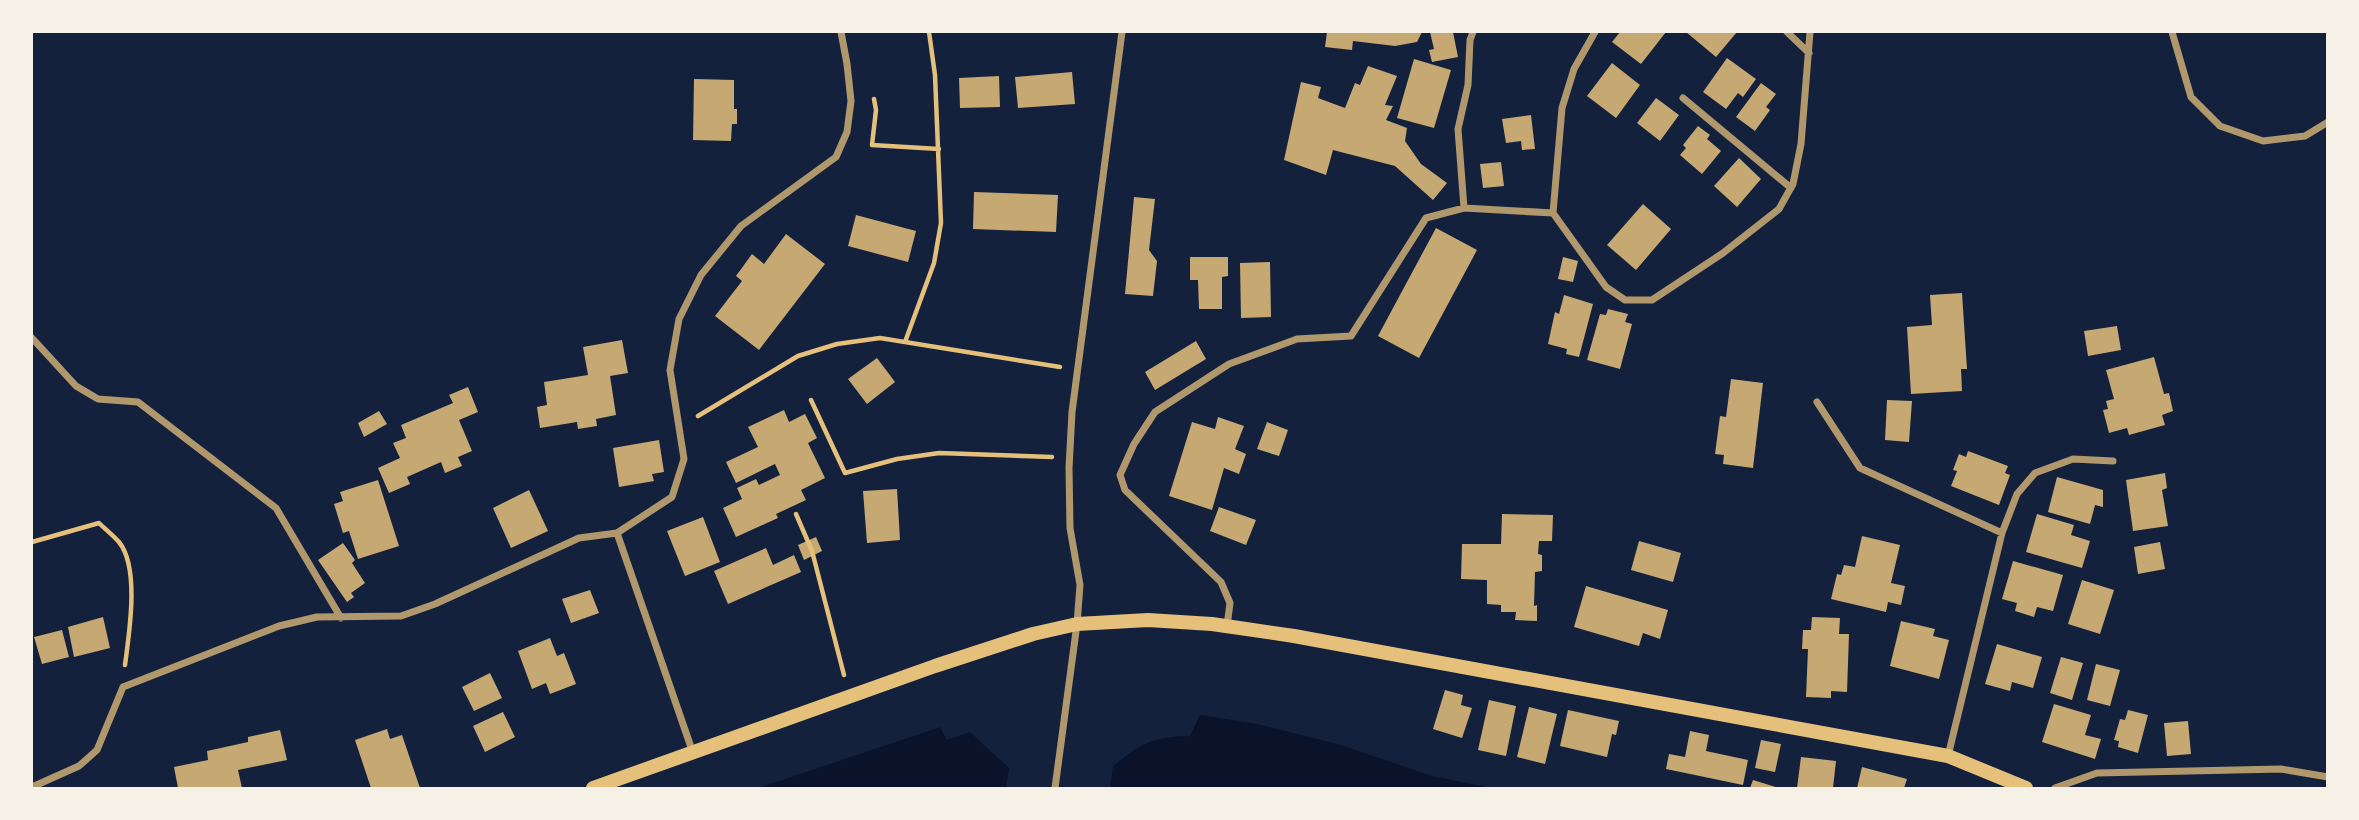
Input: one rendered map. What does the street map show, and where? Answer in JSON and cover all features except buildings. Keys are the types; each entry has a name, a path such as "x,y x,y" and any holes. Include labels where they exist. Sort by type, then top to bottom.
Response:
{"main road":[{"path":"593,789 849,696 1021,638 1077,624 1148,620 1227,626 1294,636 1948,756 2026,789"}],"street":[{"path":"32,786 79,766 97,750 123,687 279,626 317,617 401,616 435,604 579,538 617,533 672,497 684,459 670,370 679,319 701,275 741,226 836,157 846,132 850,101 848,64 841,32"},
{"path":"1055,789 1080,585 1070,528 1069,458 1077,370 1122,32"},
{"path":"1464,208 1458,129 1468,85 1470,40 1473,32"},
{"path":"1595,32 1574,69 1562,108 1553,213 1606,287 1625,300 1653,300 1723,253 1779,209 1791,188 1801,144 1810,32"},
{"path":"1787,32 1809,53"},
{"path":"2172,32 2191,97 2220,126 2263,141 2305,136 2328,122"},
{"path":"1682,97 1791,188"},
{"path":"1227,626 1230,603 1221,582 1125,490 1120,475 1134,444 1155,412 1228,364 1297,339 1351,336 1426,218 1464,208 1553,213"},
{"path":"32,338 76,386 98,399 138,402 276,508 341,618"},
{"path":"1817,402 1860,468 2001,533"},
{"path":"1948,756 2001,533 2017,494 2035,473 2073,459 2113,461"},
{"path":"617,533 693,753"},
{"path":"2055,789 2097,773 2281,769 2328,778"}],"path":[{"path":"905,342 934,263 941,223 935,75 929,32"},
{"path":"873,97 876,110 872,145 939,149"},
{"path":"679,427 798,356 837,344 880,338 1077,370"},
{"path":"811,400 845,473 897,459 939,453 1069,458"},
{"path":"796,514 812,551 849,696"},
{"path":"32,542 99,523 121,544 130,572 132,613 123,687"}],"water":[{"path":"1200,715 1258,724 1338,744 1432,776 1492,788 1110,788 1113,766 1148,742 1190,736"},
{"path":"940,727 947,740 970,732 1009,768 1006,788 758,788"}]}
